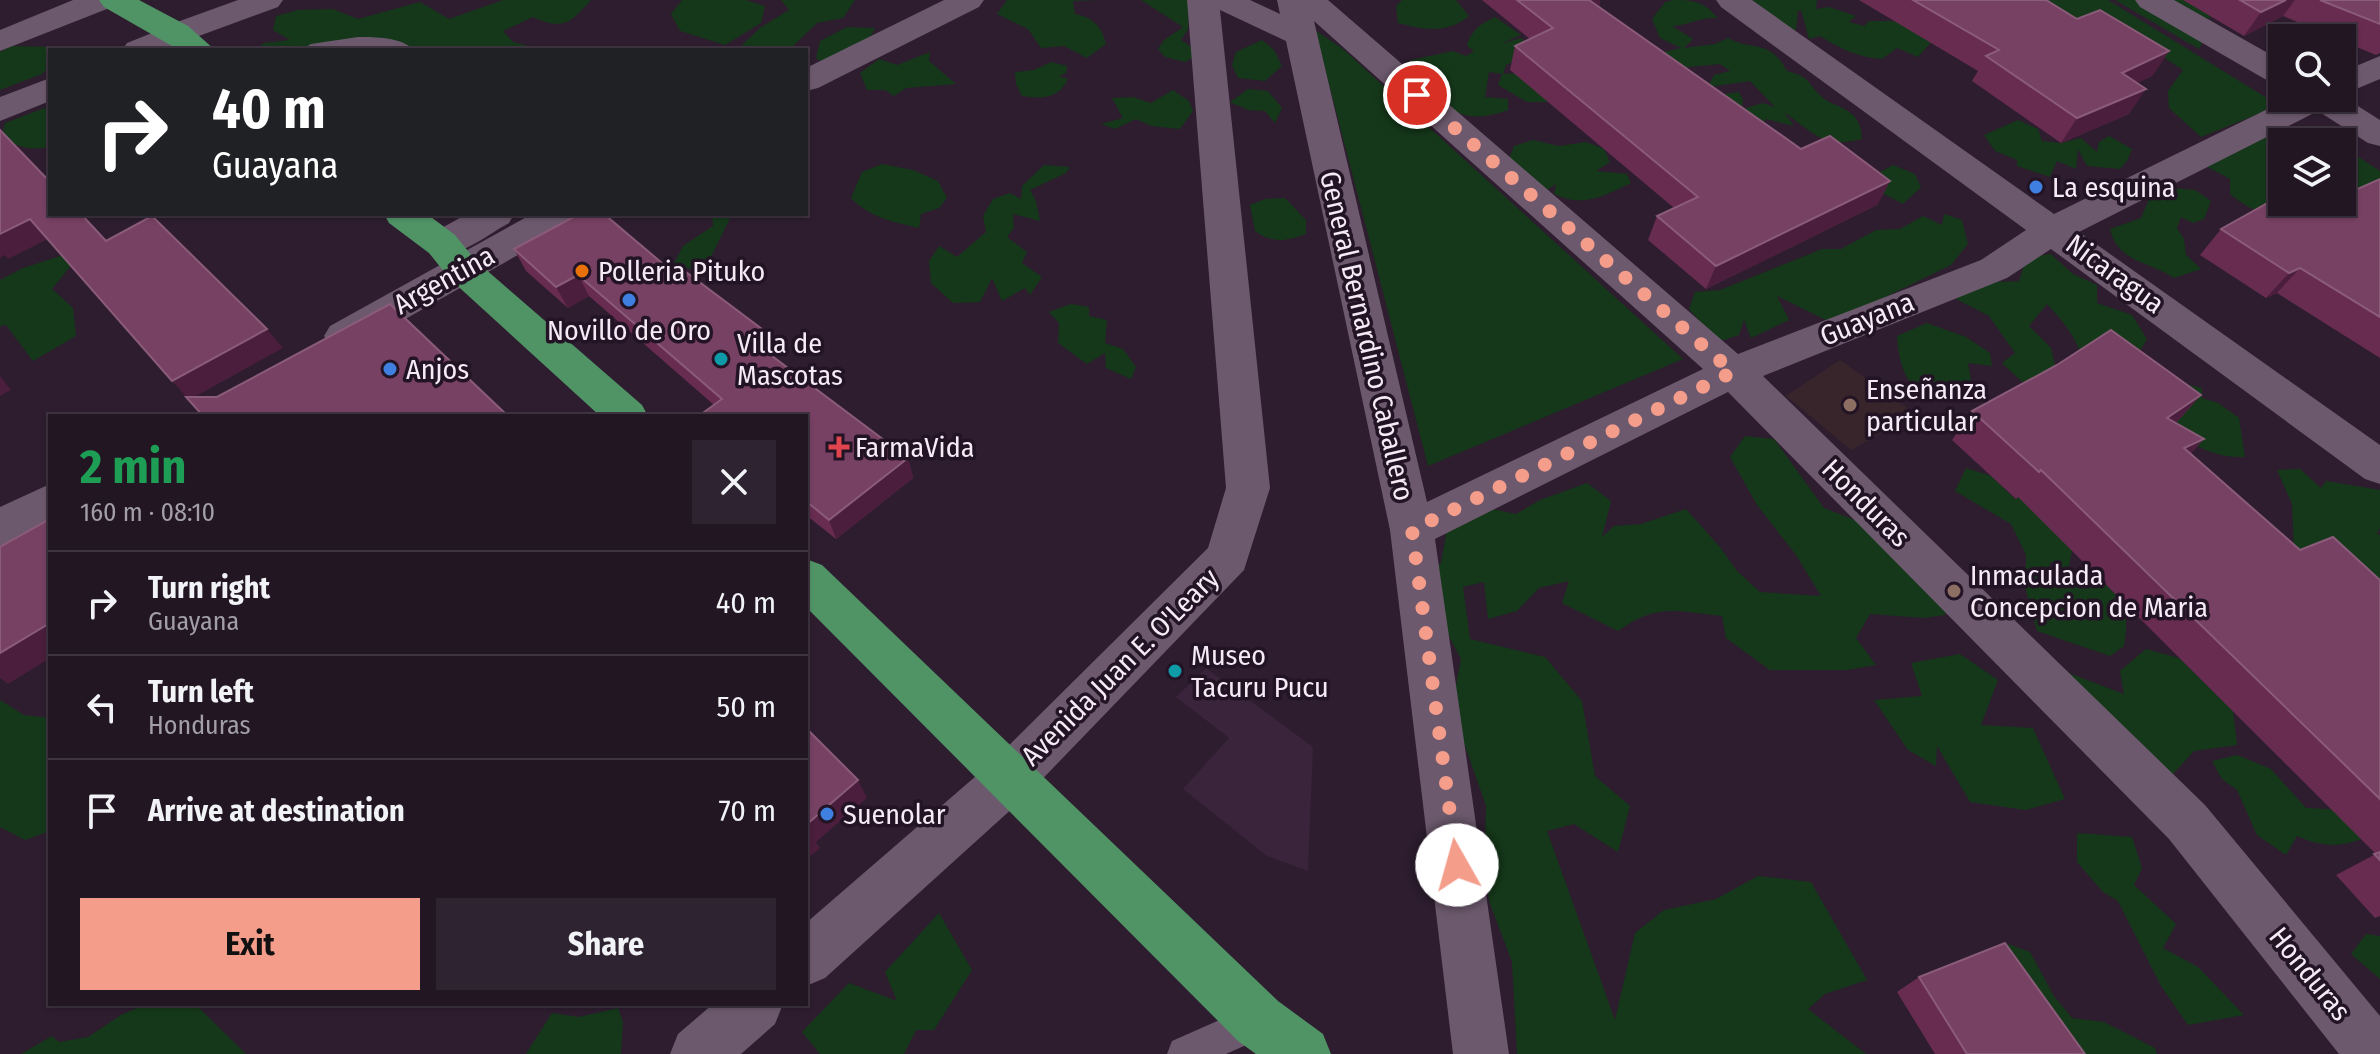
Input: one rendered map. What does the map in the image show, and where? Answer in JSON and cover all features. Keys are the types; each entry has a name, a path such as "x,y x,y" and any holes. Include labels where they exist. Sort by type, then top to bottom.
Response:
{"highway":[{"path":"115,0 188,42"},
{"path":"432,233 625,414"},
{"path":"808,580 1258,1021 1301,1053"}],"street":[{"path":"0,41 101,0"},
{"path":"150,48 188,42 267,0"},
{"path":"808,80 968,0"},
{"name":"Avenida Juan E. O'Leary","path":"808,957 1009,779 1228,557 1248,488 1203,0"},
{"name":"Honduras","path":"1224,0 1300,12 1733,372 2187,822 2375,1054"},
{"name":"Nicaragua","path":"1732,0 2054,229 2380,467"},
{"path":"2151,0 2268,67"},
{"name":"General Bernardino Caballero","path":"1300,12 1412,530 1481,1054"},
{"path":"806,48 833,34"},
{"path":"2356,78 2380,66"},
{"path":"0,110 48,89"},
{"name":"Guayana","path":"1412,530 1733,372 1994,269 2054,229 2292,112"},
{"path":"2343,112 2380,135"},
{"name":"Argentina","path":"312,355 432,233 489,216"},
{"name":"Argentina","path":"432,233 547,216"},
{"path":"0,528 48,502"},
{"path":"698,1054 753,1006"}],"lane":[{"path":"322,48 349,43 385,42 399,48"},
{"path":"1185,1054 1258,1021"}],"shaded area":[{"name":"Enseñanza particular","path":"1840,360 1916,414 1851,450 1786,396"},
{"path":"1206,668 1313,747 1308,871 1267,856 1183,789 1229,738 1176,697"}],"green space":[{"path":"503,0 591,0 566,22 552,23 533,17 503,31 513,42 537,48 257,48 264,43 290,40 273,30 276,16 298,10 333,9 358,19 420,2 449,19"},
{"path":"682,0 746,0 765,6 761,23 725,45 680,31 671,14"},
{"path":"781,0 855,0 843,18 817,23 791,48 739,48 761,27 789,10"},
{"path":"1007,0 1099,0 1073,1 1075,14 1095,23 1106,44 1087,58 1064,46 1041,48 1028,29 997,14"},
{"path":"1141,0 1189,0 1188,29 1181,40 1200,53 1185,62 1165,57 1158,49 1164,40 1183,27"},
{"path":"1402,0 1456,0 1469,16 1444,28 1426,29 1398,23 1396,6"},
{"path":"1740,0 1817,0 1816,9 1829,7 1856,16 1849,22 1864,26 1869,21 1894,21 1934,39 1918,57 1897,48 1882,59 1865,56 1820,36 1809,39 1801,10 1798,11 1796,30 1770,27"},
{"path":"2002,0 2108,0 2268,99 2268,108 2201,137 2169,108 2168,91 2183,70 2157,53"},
{"path":"2115,0 2212,0 2211,17 2199,22 2206,35 2199,49"},
{"path":"1665,2 1699,3 1718,18 1672,26 1693,39 1684,48 1715,44 1728,38 1767,50 1787,71 1805,78 1821,96 1852,114 1861,128 1862,139 1849,142 1828,140 1784,112 1794,126 1766,119 1755,132 1718,95 1739,92 1743,100 1742,109 1763,103 1775,107 1750,81 1708,87 1714,75 1730,71 1720,64 1680,68 1659,53 1681,48 1660,38 1652,19"},
{"path":"1495,17 1521,35 1500,44 1521,38 1536,50 1506,65 1503,74 1518,74 1530,80 1548,102 1527,102 1498,85 1502,74 1489,72 1485,97 1508,99 1508,110 1491,115 1463,114 1440,102 1407,69 1411,60 1453,51 1466,56 1474,51 1467,46 1474,32"},
{"path":"847,27 875,28 870,38 832,68 816,58 820,41"},
{"path":"1315,30 1343,49 1683,359 1428,466"},
{"path":"1262,40 1274,50 1282,66 1265,81 1238,78 1232,65 1236,52"},
{"path":"12,46 57,48 48,48 48,68 42,74 0,90 0,52"},
{"path":"930,52 929,61 956,84 906,88 894,96 885,90 867,90 860,73 879,59 897,65"},
{"path":"1051,62 1067,66 1066,73 1059,76 1068,79 1060,91 1049,96 1022,96 1015,72 1034,70"},
{"path":"1248,89 1268,91 1282,108 1275,123 1265,111 1248,110 1230,102"},
{"path":"1173,90 1189,101 1193,111 1180,129 1151,126 1136,119 1115,129 1101,124 1123,118 1112,98 1133,97 1151,103"},
{"path":"48,107 48,147 24,147 13,143 2,135 5,123"},
{"path":"2018,120 2038,129 2042,141 2061,143 2081,138 2097,152 2099,142 2109,136 2132,149 2120,169 2087,166 2078,149 2076,169 2057,161 2050,177 2017,166 2017,160 1995,151 1984,135"},
{"path":"2268,133 2268,213 2246,206 2230,194 2230,179 2196,161 2255,135"},
{"path":"1533,140 1559,146 1586,142 1604,149 1610,162 1596,171 1627,174 1631,183 1593,199 1574,200 1554,194 1556,184 1543,193 1504,171 1514,146"},
{"path":"2356,155 2380,171 2380,201 2356,198"},
{"path":"882,164 913,170 938,181 947,198 939,208 921,214 919,228 874,215 851,198 862,172"},
{"path":"1044,165 1070,167 1066,173 1030,190 1040,221 1013,214 1014,228 1007,237 1027,252 1022,263 1042,277 1030,295 1025,288 1002,301 992,278 980,302 953,303 931,283 929,261 939,246 957,257 986,232 983,216 993,199 1010,193 1021,199 1022,186"},
{"path":"1893,165 1915,174 1921,187 1903,204 1871,187 1873,176"},
{"path":"2162,187 2195,190 2211,201 2204,219 2193,223 2181,217 2177,228 2184,239 2186,255 2201,269 2174,278 2127,255 2114,240 2110,229 2141,218 2150,197"},
{"path":"1285,198 1306,220 1306,234 1280,240 1255,231 1250,205 1265,199"},
{"path":"1944,214 1962,220 1968,244 1951,265 1832,323 1777,296 1789,320 1751,338 1744,320 1739,335 1718,342 1689,309 1695,292 1720,290 1822,249 1841,249 1876,230 1900,229 1923,216 1942,225"},
{"path":"712,216 731,216 711,257 692,269 673,265 683,246 713,226"},
{"path":"85,248 52,289 73,308 76,336 33,361 6,325 0,326 0,280 23,268"},
{"path":"2051,254 2073,274 2097,285 2097,303 2132,315 2147,339 2134,361 2083,362 2069,331 2047,304 2029,326 2051,348 2055,365 2035,394 2002,363 2015,353 1989,316 1956,299 1970,277 1996,282 2019,281 2027,257"},
{"path":"1071,304 1089,307 1089,316 1107,320 1105,343 1123,349 1136,367 1131,379 1106,368 1105,353 1087,364 1058,343 1059,323 1049,312"},
{"path":"1927,323 1966,337 1990,353 1992,366 1968,363 1972,385 1963,398 1947,399 1922,393 1907,377 1897,336"},
{"path":"2181,383 2202,388 2202,398 2218,403 2239,418 2245,457 2205,450 2170,427"},
{"path":"1745,436 1774,439 1824,508 1865,524 1954,591 1945,615 1924,618 1870,614 1856,638 1876,665 1847,670 1770,670 1726,638 1722,616 1667,611 1644,616 1618,631 1562,603 1569,581 1539,588 1517,611 1488,619 1484,582 1463,587 1470,639 1545,657 1582,701 1595,776 1630,806 1618,852 1574,824 1547,831 1615,1020 1635,933 1664,910 1716,899 1758,876 1811,882 1867,980 1825,994 1808,1009 1866,1054 1517,1054 1512,962 1489,901 1486,806 1453,701 1461,659 1420,581 1441,563 1447,529 1487,508 1516,514 1540,500 1587,483 1611,501 1602,537 1614,526 1641,524 1686,509 1737,571 1760,592 1821,596 1796,555 1757,505 1730,457"},
{"path":"1966,468 1991,476 2015,499 2022,494 2076,531 2068,571 2050,562 2049,580 2092,571 2117,596 2125,611 2124,646 2110,656 2037,631 2025,587 2026,555 2011,524 1955,491"},
{"path":"2300,469 2321,488 2326,481 2380,490 2380,528 2377,534 2380,535 2380,615 2294,550 2292,504 2277,470"},
{"path":"2146,649 2179,658 2233,711 2237,745 2194,751 2172,775 2058,669 2124,694 2120,671"},
{"path":"1960,654 1998,680 1981,725 2033,728 2065,799 2026,810 1970,802 1937,746 1936,766 1908,750 1874,700 1922,696 1911,663"},
{"path":"0,700 24,715 48,718 48,832 25,840 0,827"},
{"path":"2237,755 2271,769 2306,808 2344,810 2374,834 2336,845 2297,836 2286,855 2257,835 2237,790 2222,779 2212,761"},
{"path":"2077,833 2132,837 2142,868 2134,885 2176,924 2163,948 2198,967 2244,1015 2188,1025 2161,986 2118,901 2103,892 2077,862"},
{"path":"939,913 972,970 934,1030 916,1030 904,1054 820,1054 802,1032 849,983 897,1001 885,972"},
{"path":"2366,934 2380,936 2380,979 2351,954"},
{"path":"2008,944 2030,952 2054,996 2072,1018 2104,1022 2155,1048 2157,1054 2067,1054 1999,969"},
{"path":"141,1006 197,1006 246,1054 21,1054 52,1036 59,1042 88,1037 121,1015"},
{"path":"618,1008 623,1022 621,1054 526,1054 552,1013 579,1017"}],"building":[{"path":"1517,0 1589,0 1801,149 1830,136 1890,181 1716,266 1657,216 1698,197 1515,46 1553,28"},
{"path":"1913,0 2046,0 2077,19 2100,10 2169,51 2122,73 2146,89 2077,118 1986,56 1999,50"},
{"path":"2240,0 2286,0 2261,12"},
{"path":"2320,0 2380,0 2380,24"},
{"path":"0,130 48,180 48,216 83,216 106,241 152,216 267,329 172,381 30,219 0,234"},
{"path":"2380,179 2380,317 2300,268 2289,273 2221,229 2268,203 2268,216 2356,216 2356,190"},
{"path":"575,216 606,216 675,274 682,269 766,332 752,341 908,458 829,520 808,503 808,414 701,414 722,399 578,275 556,287 514,249"},
{"name":"Anjos","path":"390,304 506,414 201,414 186,397 217,397"},
{"path":"2111,330 2201,395 2167,418 2204,439 2184,448 2300,550 2333,537 2380,580 2380,799 2041,470 2039,472 1972,411 2057,365"},
{"path":"48,520 48,624 0,653 0,547"},
{"path":"808,730 858,780 808,823"},
{"path":"2005,943 2085,1054 1967,1054 1919,977"}],"place":[{"name":"La esquina","path":"2036,187"},
{"name":"Polleria Pituko","path":"582,271"},
{"name":"Novillo de Oro","path":"629,300"},
{"name":"Villa de Mascotas","path":"721,359"},
{"name":"Anjos","path":"390,369"},
{"name":"Enseñanza particular","path":"1850,405"},
{"name":"FarmaVida","path":"839,447"},
{"name":"Inmaculada Concepcion de Maria","path":"1954,591"},
{"name":"Museo Tacuru Pucu","path":"1175,671"},
{"name":"Suenolar","path":"827,814"}],"route":[{"path":"1417,95 1733,372 1412,530 1457,865"}]}
